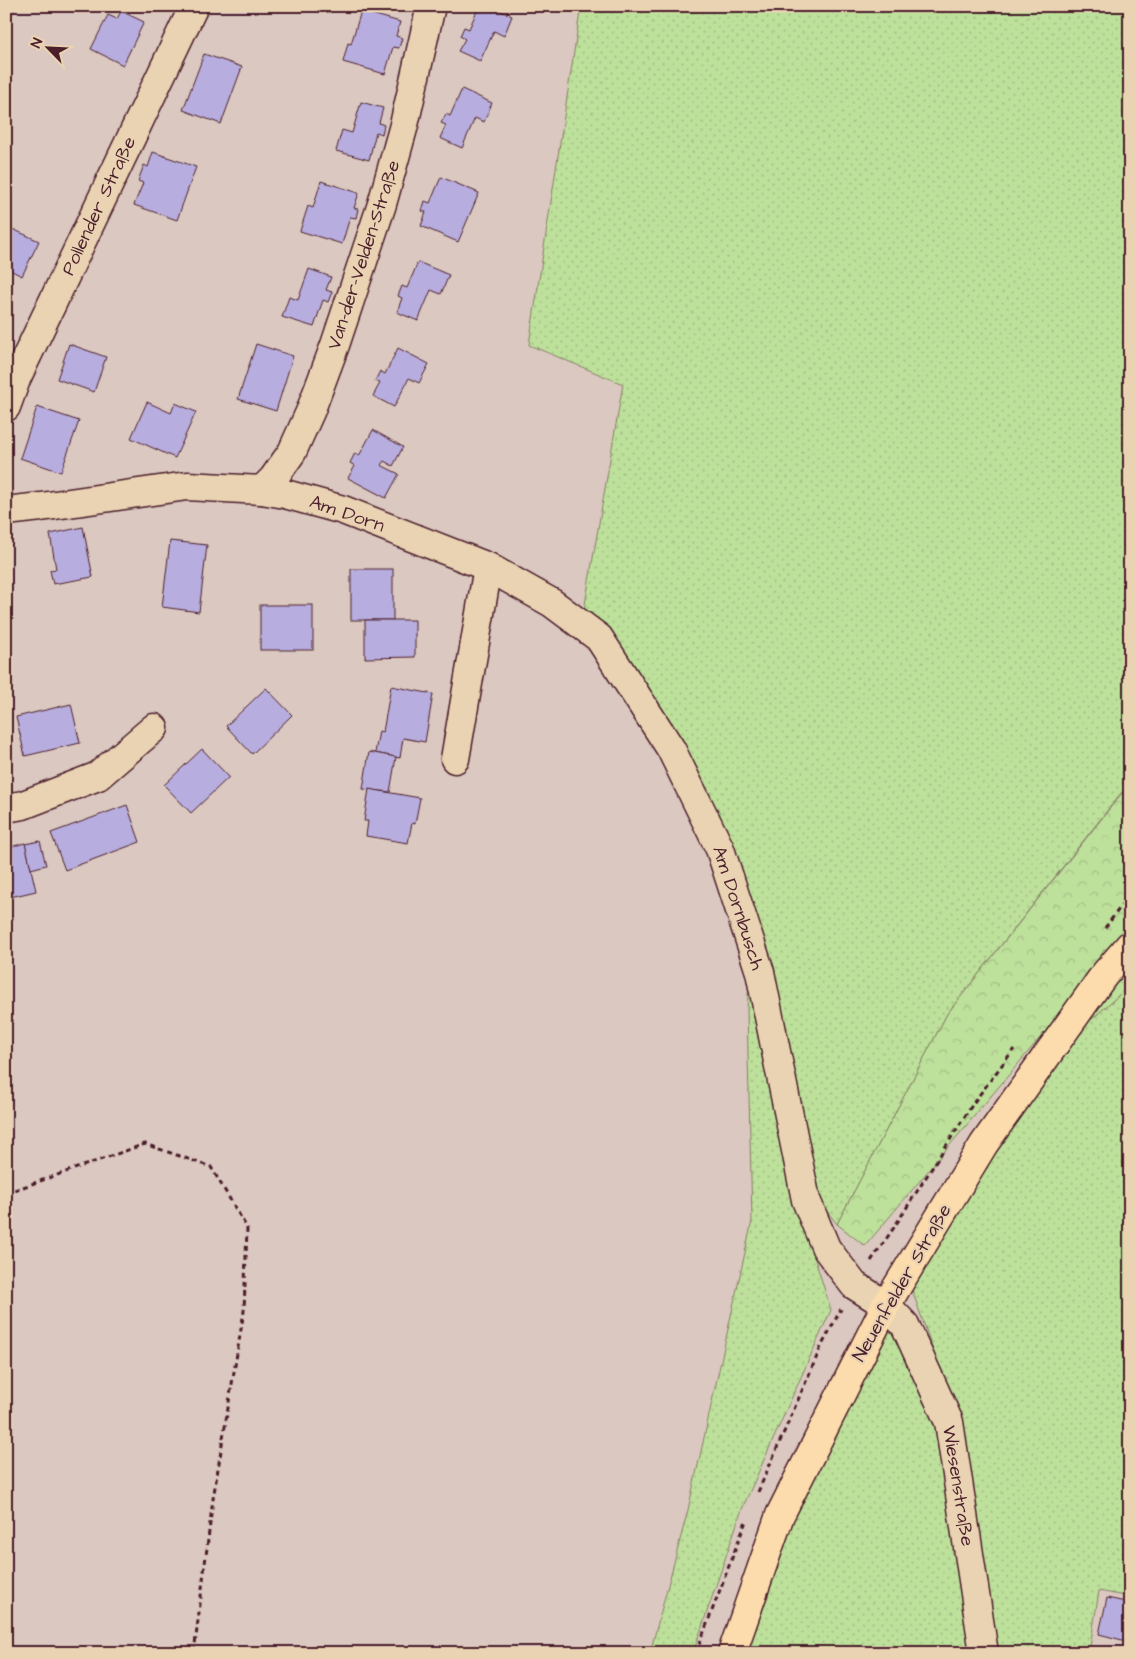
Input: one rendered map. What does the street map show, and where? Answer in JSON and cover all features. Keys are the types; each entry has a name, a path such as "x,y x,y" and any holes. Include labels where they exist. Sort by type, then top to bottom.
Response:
{"main road":[{"name":"Neuenfelder Straße","path":"732,1653 780,1516 886,1305 984,1144 1104,975 1130,945"}],"street":[{"name":"Pollender Straße","path":"6,407 17,377 194,6"},
{"name":"Van-der-Velden-Straße","path":"262,490 274,479 292,452 336,345 400,142 431,6"},
{"name":"Am Dorn","path":"6,511 187,486 262,490 285,494 343,510 488,567"},
{"path":"455,759 488,567"},
{"name":"Am Dornbusch","path":"488,567 552,603 599,638 671,750 720,849 760,972 806,1200 826,1248 854,1285 886,1305"},
{"path":"6,808 23,805 98,776 154,728"},
{"name":"Wiesenstraße","path":"886,1305 905,1325 949,1422 984,1653"}],"path":[{"path":"6,1193 145,1144 211,1167 247,1228 244,1311 213,1499 194,1653"}],"green space":[{"path":"581,6 1130,6 1130,793 1121,793 947,1014 837,1224 815,1196 730,853 583,616 623,384 529,345"},
{"path":"1122,793 1130,793 1130,985 1092,1019 1060,1014 865,1246 837,1224 947,1014"},
{"path":"749,979 794,1193 831,1310 742,1509 693,1653 650,1653 688,1510 752,1221 747,1011"},
{"path":"1130,985 1130,1597 1099,1591 1089,1653 989,1653 955,1413 910,1284 1077,1017 1092,1019"},
{"path":"891,1326 908,1369 941,1426 977,1653 746,1653 789,1517"}],"building":[{"path":"6,6 15,7 6,26"},
{"path":"479,6 489,6 512,16 504,36 494,31 480,61 458,51 465,39 460,36 464,27 469,29"},
{"path":"121,11 144,22 123,65 91,49 108,15 117,19"},
{"path":"361,11 400,22 396,36 402,38 399,48 393,47 385,74 343,62 348,43 351,44"},
{"path":"204,54 242,67 221,124 183,110"},
{"path":"462,89 492,103 484,122 475,118 462,148 440,138 446,125 441,123 446,114 450,116"},
{"path":"361,102 383,108 379,123 384,125 382,134 376,132 369,160 336,151 342,130 352,133"},
{"path":"153,152 196,167 177,220 134,205 143,183 138,181 144,165 148,167"},
{"path":"441,177 479,193 458,242 421,226 426,212 422,211 425,201 430,203"},
{"path":"321,181 359,193 354,208 358,209 356,218 350,217 342,244 300,231 308,206 313,208"},
{"path":"8,227 39,241 22,276 6,268 6,231"},
{"path":"418,262 449,275 441,294 431,290 418,321 397,312 402,298 398,296 402,286 407,288"},
{"path":"309,269 331,277 326,290 332,292 328,302 323,300 314,327 282,317 289,297 298,300"},
{"path":"69,344 106,357 94,392 57,379"},
{"path":"256,344 293,356 276,411 238,399"},
{"path":"398,348 429,364 419,383 409,378 394,407 373,396 380,383 375,381 380,371 385,374"},
{"path":"147,402 171,413 175,403 196,412 175,458 131,438"},
{"path":"37,407 79,421 61,472 20,458"},
{"path":"373,430 403,447 393,466 384,461 381,465 399,474 386,498 348,478 355,466 350,463 355,453 359,456"},
{"path":"83,527 93,577 53,584 50,570 56,569 50,534"},
{"path":"170,541 207,545 199,612 162,607"},
{"path":"351,569 393,569 393,620 351,620"},
{"path":"260,605 313,605 313,650 260,650"},
{"path":"365,620 415,620 415,657 365,658"},
{"path":"391,686 433,694 425,742 403,738 400,758 375,753 379,731 383,732"},
{"path":"266,688 292,715 252,754 226,726"},
{"path":"71,704 80,743 25,756 16,717"},
{"path":"202,749 229,777 191,813 164,785"},
{"path":"369,752 396,757 390,792 363,789"},
{"path":"369,789 420,798 415,824 412,823 408,843 366,836 368,821 364,821"},
{"path":"127,805 140,842 65,870 51,833"},
{"path":"40,841 46,865 31,869 25,844"},
{"path":"25,843 36,891 6,898 6,848"},
{"path":"1107,1598 1130,1603 1130,1623 1126,1641 1099,1634"}]}
